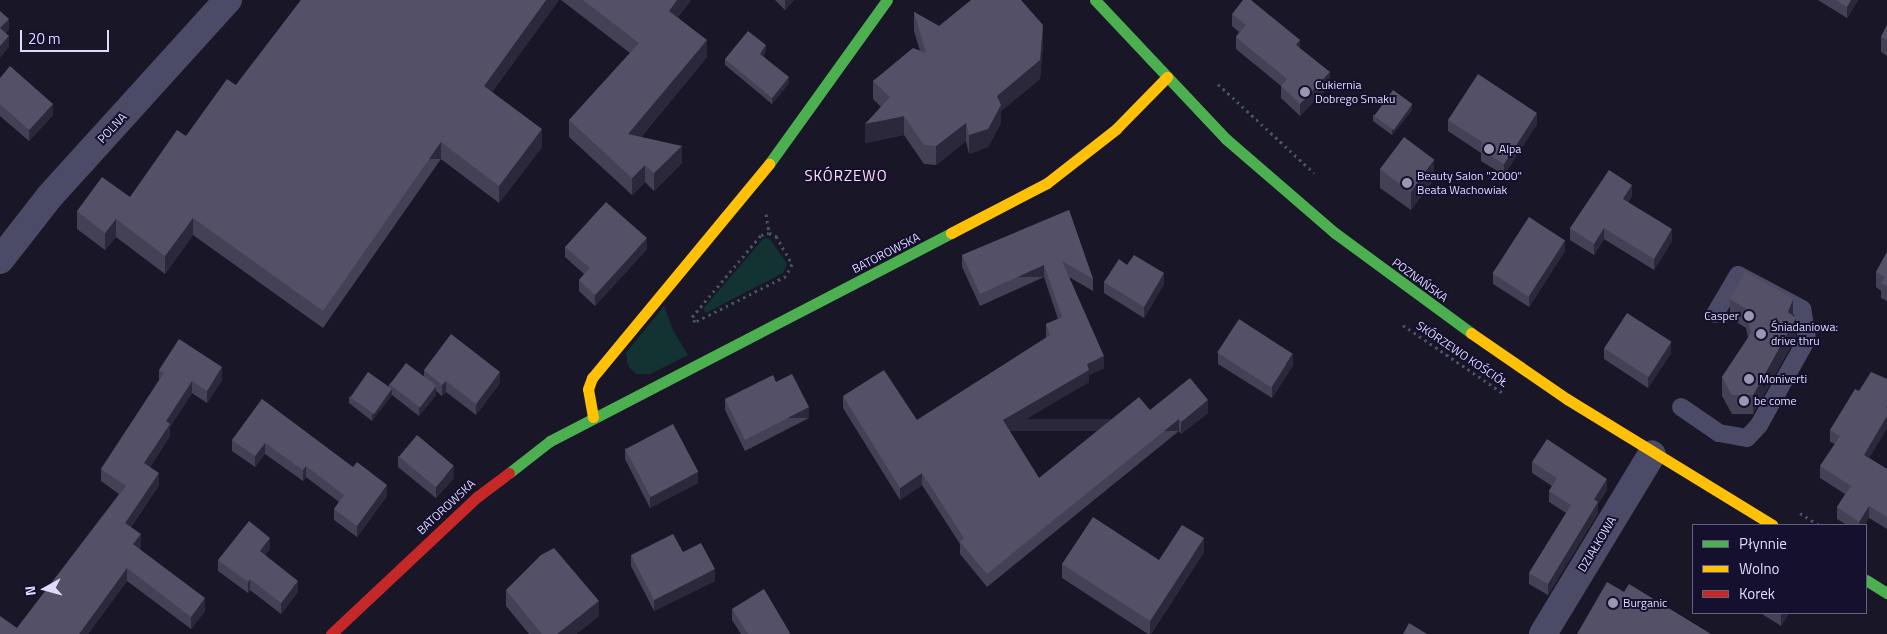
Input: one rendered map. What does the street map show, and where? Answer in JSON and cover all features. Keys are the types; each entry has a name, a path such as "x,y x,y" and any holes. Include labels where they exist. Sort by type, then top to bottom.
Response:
{"street":[{"name":"POLNA","path":"0,260 50,196 228,0"},
{"path":"593,417 588,389 592,378 768,166 887,0"},
{"name":"POZNAŃSKA","path":"1095,0 1226,139 1342,239 1447,316 1652,454 1771,524"},
{"name":"BATOROWSKA","path":"331,634 514,465 593,417 1048,183 1102,141 1168,77"},
{"name":"DZIAŁKOWA","path":"1543,634 1652,454"},
{"path":"1867,581 1887,592"}],"lane":[{"path":"1681,407 1719,433 1747,438 1759,425 1807,339 1802,309 1738,275 1715,314"}],"path":[{"path":"1276,139 1320,178"},
{"path":"761,235 776,236 792,264 786,276 695,322 692,317 761,235"},
{"name":"SKÓRZEWO KOŚCIÓŁ","path":"1403,325 1511,398"}],"green space":[{"path":"769,238 787,264 783,273 706,313 703,309 763,239"},
{"path":"664,306 673,330 688,355 650,374 636,374 628,366 626,353"}],"building":[{"path":"301,0 546,0 484,86 542,129 499,186 441,142 323,311 193,218 165,256 116,219 105,233 77,211 102,177 130,197 177,130 186,136 227,79 236,85"},
{"path":"583,0 677,0 669,11 707,40 628,134 682,146 654,173 645,165 632,178 569,120 639,43"},
{"path":"971,0 1021,0 1043,25 1040,60 997,96 1001,105 988,129 969,135 966,123 936,146 924,145 904,116 865,124 890,97 873,81 913,48 926,53 914,12 939,26"},
{"path":"1243,0 1251,0 1300,40 1296,45 1330,72 1300,104 1281,86 1287,79 1236,37 1246,25 1232,14"},
{"path":"1836,0 1851,0 1847,7"},
{"path":"0,11 9,19 0,28"},
{"path":"1887,25 1887,40 1881,37"},
{"path":"0,28 9,36 0,46"},
{"path":"748,31 766,45 760,54 789,77 772,98 725,59"},
{"path":"10,66 53,104 29,130 0,104 0,78"},
{"path":"1478,74 1537,113 1504,164 1481,150 1482,142 1448,120"},
{"path":"1393,90 1412,104 1394,130 1374,116"},
{"path":"1404,137 1434,160 1410,192 1380,169"},
{"path":"1609,170 1632,185 1623,199 1672,229 1654,259 1604,228 1594,244 1570,228"},
{"path":"606,202 647,238 595,295 579,280 590,268 565,247"},
{"path":"1069,210 1093,279 1062,261 1104,356 1087,364 1089,370 1003,420 1039,478 1139,397 1150,410 1190,378 1208,400 1181,422 1179,419 987,574 960,542 964,538 922,473 900,488 843,396 884,370 917,420 1050,335 1046,324 1062,317 1044,265 980,294 962,255"},
{"path":"1529,217 1565,240 1529,297 1493,273"},
{"path":"1887,252 1887,286 1881,283 1885,277 1876,272"},
{"path":"1134,255 1164,273 1144,307 1104,282 1119,259 1127,265"},
{"path":"1745,272 1793,299 1788,312 1796,318 1753,395 1732,395 1722,377 1751,333 1746,309 1730,299"},
{"path":"1627,313 1671,342 1649,377 1604,348"},
{"path":"1239,319 1293,354 1271,387 1217,353"},
{"path":"451,334 500,372 476,404 446,381 442,385 424,370"},
{"path":"179,339 222,367 207,391 192,381 166,421 170,424 144,463 159,473 125,523 141,534 133,544 205,598 191,617 127,568 79,634 0,634 0,616 17,628 126,486 101,469 164,373 159,370"},
{"path":"406,363 436,386 420,407 390,385"},
{"path":"368,372 392,389 374,414 350,397"},
{"path":"1871,372 1887,379 1887,416 1864,455 1887,469 1887,517 1869,506 1859,522 1837,507 1851,486 1820,466 1840,436 1830,430 1855,389 1859,391"},
{"path":"792,374 809,407 745,440 725,399 773,375 776,382"},
{"path":"262,399 353,467 357,462 387,485 357,526 334,509 344,495 306,466 303,470 265,443 255,456 232,440"},
{"path":"673,424 698,472 651,497 625,449"},
{"path":"417,435 454,466 436,487 399,456"},
{"path":"1547,439 1607,479 1594,499 1598,502 1548,584 1529,573 1571,505 1549,491 1557,478 1532,462"},
{"path":"1093,517 1159,560 1182,525 1204,538 1150,621 1062,564"},
{"path":"249,521 270,538 260,551 298,581 281,603 250,579 248,582 218,560"},
{"path":"673,534 683,552 701,543 715,569 654,600 631,555"},
{"path":"554,548 599,601 557,634 542,634 506,590 541,555"},
{"path":"1607,582 1624,592 1629,584 1711,634 1577,634"},
{"path":"764,589 789,634 748,634 732,609"},
{"path":"1409,623 1427,634 1403,634"}],"traffic: fast":[{"path":"769,164 887,0"},
{"path":"1095,0 1226,139 1335,233 1471,333"},
{"path":"509,473 550,441 951,233"},
{"path":"1867,581 1887,593"}],"traffic: slow":[{"path":"951,233 1047,183 1116,129 1167,77"},
{"path":"593,417 588,389 592,378 769,164"},
{"path":"1471,333 1567,399 1771,524"}],"traffic: jam":[{"path":"331,634 477,497 509,473"}],"place":[{"name":"Cukiernia Dobrego Smaku","path":"1305,92"},
{"name":"Alpa","path":"1489,149"},
{"name":"Beauty Salon \"2000\" Beata Wachowiak","path":"1407,183"},
{"name":"Casper","path":"1749,316"},
{"name":"Śniadaniowa: drive thru","path":"1761,334"},
{"name":"Moniverti","path":"1749,379"},
{"name":"be come","path":"1744,401"},
{"name":"Burganic","path":"1613,603"}],"district":[{"name":"SKÓRZEWO","path":"846,176"}]}
